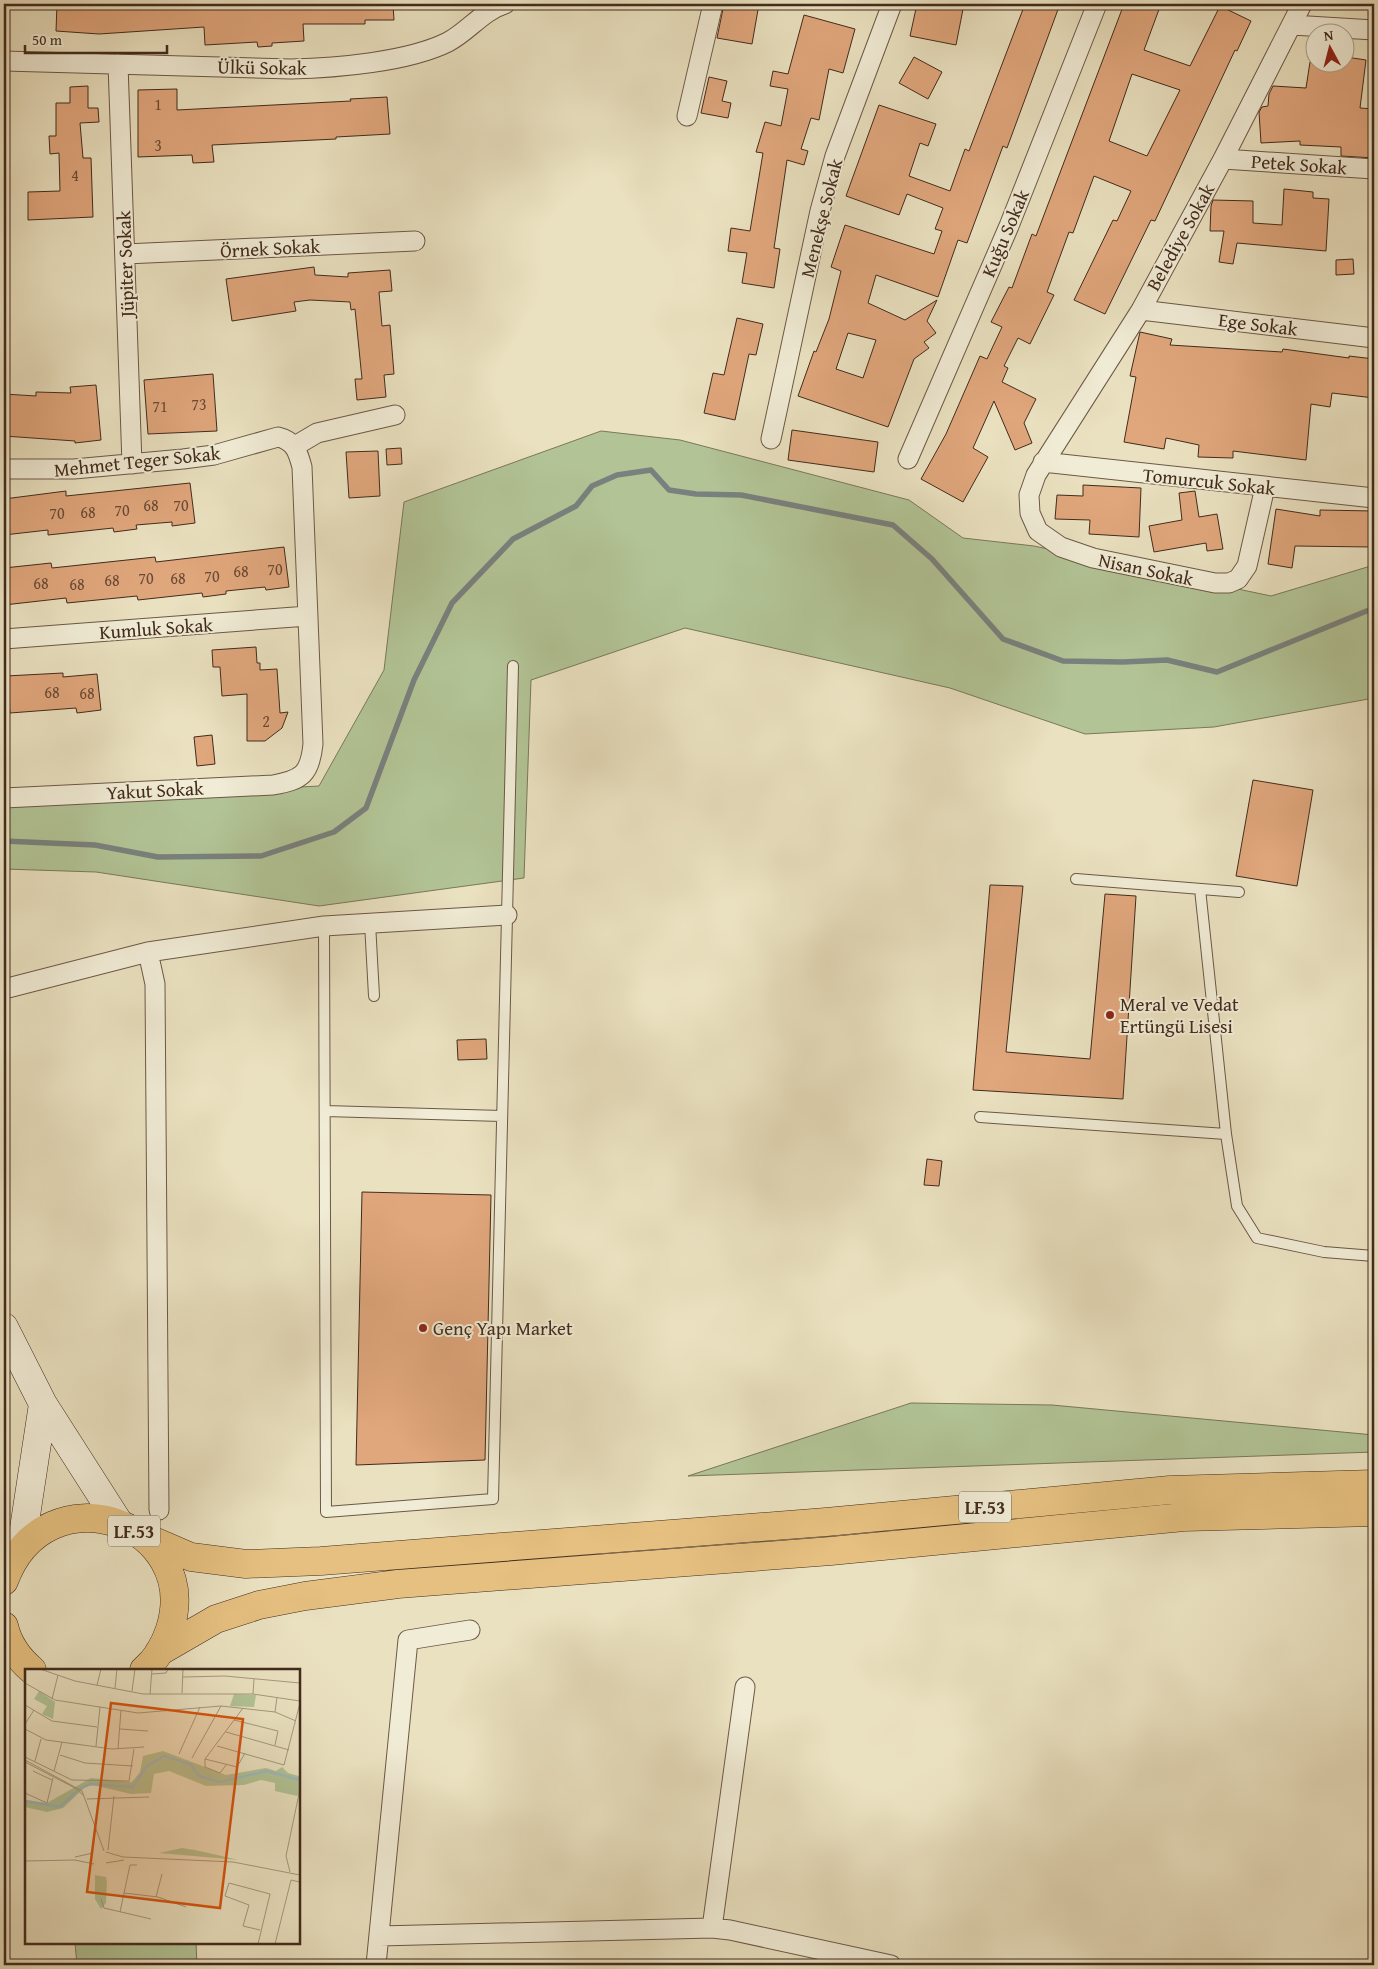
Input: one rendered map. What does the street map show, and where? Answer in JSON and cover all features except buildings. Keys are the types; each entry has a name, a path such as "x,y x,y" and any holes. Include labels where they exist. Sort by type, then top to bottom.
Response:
{"highway":[{"name":"LF.53","path":"10,1565 41,1530 66,1520 92,1517 119,1523 142,1536 191,1556 246,1564 321,1561 817,1522 1170,1490 1374,1484"},
{"name":"LF.53","path":"151,1661 216,1619 259,1605 305,1596 398,1584 831,1551 1184,1517 1374,1512"},
{"name":"LF.53","path":"142,1536 162,1558 173,1586 174,1615 165,1644 151,1661"},
{"path":"4,1626 6,1636 19,1658 31,1669"},
{"path":"4,1667 25,1673"}],"street":[{"name":"Ülkü Sokak","path":"4,61 291,69 349,65 404,56 439,46 461,34 487,12 505,4"},
{"path":"687,116 713,4"},
{"name":"Menekşe Sokak","path":"771,439 820,211 835,156 892,4"},
{"name":"Kuğu Sokak","path":"908,459 1009,226 1097,4"},
{"name":"Belediye Sokak","path":"1043,462 1141,310 1223,159 1302,4"},
{"path":"1292,25 1374,30"},
{"name":"Jüpiter Sokak","path":"118,64 132,464"},
{"name":"Petek Sokak","path":"1223,159 1374,169"},
{"name":"Örnek Sokak","path":"125,254 415,241"},
{"name":"Ege Sokak","path":"1141,310 1374,338"},
{"path":"308,616 302,467 295,446 317,433 395,415"},
{"name":"Mehmet Teger Sokak","path":"4,469 52,470 214,455 278,437 287,439 295,446"},
{"name":"Tomurcuk Sokak","path":"1043,462 1265,488 1374,498"},
{"name":"Nisan Sokak","path":"1043,462 1030,486 1028,506 1033,523 1045,537 1061,547 1093,558 1215,583 1233,582 1244,571 1265,488"},
{"name":"Kumluk Sokak","path":"4,639 308,616"},
{"name":"Yakut Sokak","path":"4,798 273,785 292,782 304,775 311,761 313,744 308,616"},
{"path":"4,989 148,952 324,926 507,915"},
{"path":"148,952 155,984 159,1510"},
{"path":"4,1327 42,1404 119,1523"},
{"path":"10,1565 42,1404"},
{"path":"376,1965 408,1640 470,1630"},
{"path":"712,1928 745,1687"},
{"path":"379,1936 712,1928 730,1930 891,1965"}],"lane":[{"path":"324,926 326,1512 493,1500 513,666"},
{"path":"1076,879 1239,892"},
{"path":"1200,890 1226,1134 1237,1206 1258,1238 1324,1252 1374,1256"},
{"path":"370,923 374,996"},
{"path":"325,1111 502,1116"},
{"path":"980,1117 1226,1134"}],"green space":[{"path":"601,431 680,440 909,500 963,538 1034,546 1271,596 1374,565 1374,698 1214,727 1085,734 950,688 685,628 531,680 524,878 319,906 96,872 4,869 4,789 183,793 319,786 384,670 404,502"},
{"path":"911,1403 1052,1405 1374,1435 1374,1452 688,1476"},
{"path":"75,1944 196,1944 197,1965 77,1965"}],"waterway":[{"path":"4,841 95,845 158,857 261,856 334,832 366,808 414,680 452,603 513,539 576,506 592,486 617,475 651,470 669,490 696,494 741,495 893,525 932,559 1003,639 1063,661 1123,662 1167,660 1217,672 1374,608"}],"place":[{"name":"Meral ve Vedat Ertüngü Lisesi","path":"1110,1015"},
{"name":"Genç Yapı Market","path":"423,1328"}]}
